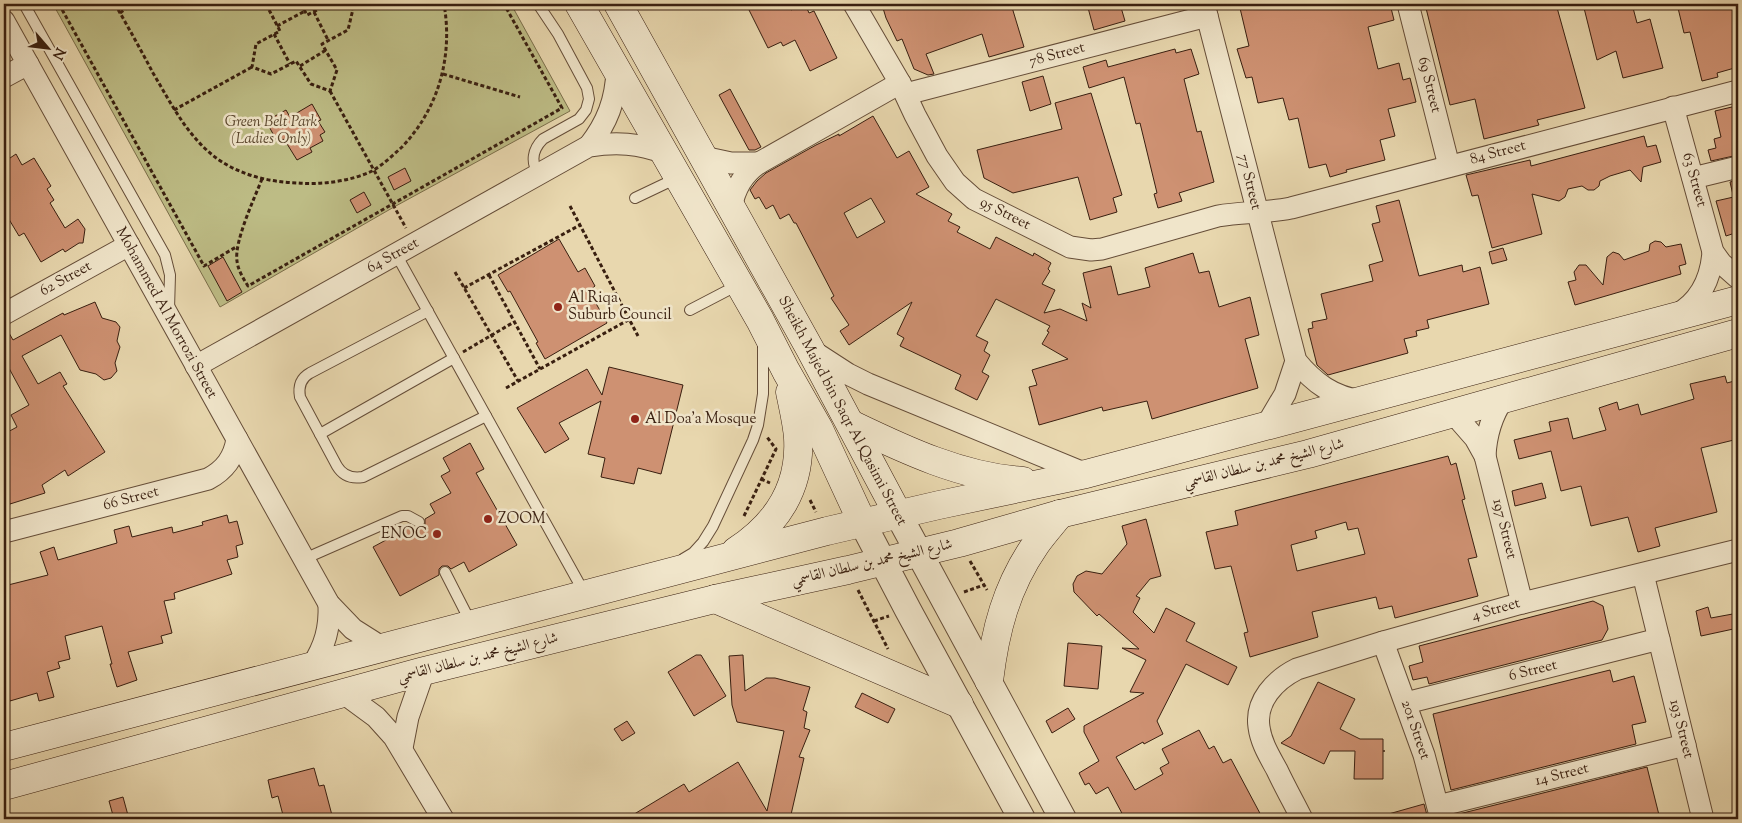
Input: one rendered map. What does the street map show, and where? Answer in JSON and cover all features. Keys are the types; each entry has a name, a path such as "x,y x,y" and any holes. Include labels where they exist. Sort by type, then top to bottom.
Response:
{"main road":[{"name":"Sheikh Majed bin Saqr Al Qasimi Street","path":"580,4 760,320 819,429 864,524"},
{"name":"Sheikh Majed bin Saqr Al Qasimi Street","path":"618,4 810,349 898,516"},
{"path":"4,747 726,558 939,505 1086,474 1738,300"},
{"name":"شارع الشيخ محمد بن سلطان القاسمي","path":"4,786 424,671 715,599 959,543 1060,514 1308,454 1738,334"},
{"path":"726,558 757,536 770,523 781,509 789,492 798,457 798,438 786,371"},
{"path":"851,424 946,466 1013,480 1047,482"},
{"path":"989,682 993,647 1001,614 1016,578 1036,544 1060,514"},
{"path":"715,599 959,704"}],"street":[{"name":"95 Street","path":"854,4 903,89 918,122 937,156 961,188 982,203 1070,247 1081,250 1102,250 1218,216 1257,213"},
{"name":"69 Street","path":"1408,4 1450,166"},
{"name":"78 Street","path":"759,163 903,89 1206,10"},
{"name":"77 Street","path":"1206,10 1296,361 1306,374 1334,394 1347,399 1362,401"},
{"name":"Mohammed Al Morrozi Street","path":"4,21 329,604 353,629 384,648"},
{"path":"4,77 28,64"},
{"name":"64 Street","path":"589,146 607,118 613,103 617,87 617,70"},
{"name":"84 Street","path":"1257,213 1291,208 1738,91"},
{"name":"63 Street","path":"1663,321 1682,311 1701,292 1712,266 1713,252 1673,108"},
{"name":"64 Street","path":"196,366 589,146 620,143 650,148 664,153"},
{"path":"703,157 731,163 759,163"},
{"path":"731,208 740,182 759,163"},
{"path":"1693,178 1738,167"},
{"name":"62 Street","path":"4,314 129,245"},
{"name":"63 Street","path":"1713,252 1721,263 1738,278"},
{"path":"810,349 828,362 868,384 1086,474"},
{"path":"1266,426 1285,394 1296,361"},
{"path":"1485,456 1487,432 1496,409 1503,399"},
{"path":"1454,414 1475,438 1485,456"},
{"name":"66 Street","path":"4,532 208,479 225,467 236,449 237,439"},
{"name":"197 Street","path":"1485,456 1522,603"},
{"name":"Sheikh Majed bin Saqr Al Qasimi Street","path":"898,516 1063,819"},
{"name":"Sheikh Majed bin Saqr Al Qasimi Street","path":"864,524 882,561 1022,819"},
{"name":"4 Street","path":"1302,819 1263,741 1259,726 1260,710 1266,696 1274,684 1290,672 1383,642 1522,603 1738,550"},
{"name":"193 Street","path":"1643,574 1703,819"},
{"path":"312,666 321,653 327,637 330,621 329,604"},
{"name":"6 Street","path":"1406,703 1659,639"},
{"name":"201 Street","path":"1383,642 1424,754 1440,813"},
{"path":"402,748 408,717 424,671"},
{"path":"342,692 376,717 394,737 443,819"},
{"name":"14 Street","path":"1440,813 1685,745"}],"lane":[{"path":"24,4 165,255 170,275 169,317"},
{"path":"538,4 558,34 587,88 589,99 586,110 579,119 543,139 538,144 534,157 536,170 539,174"},
{"path":"635,198 678,177"},
{"path":"396,254 585,594"},
{"path":"690,310 739,284"},
{"path":"428,311 310,373 303,379 299,388 300,397 340,471 345,475 357,478 363,477 486,416"},
{"path":"657,576 693,553 703,542 720,511 746,455 758,425 761,410 764,379 760,320"},
{"path":"320,434 454,358"},
{"path":"304,559 402,516 408,516 419,522"},
{"path":"445,572 471,624"}],"path":[{"path":"59,4 204,266 237,247"},
{"path":"115,4 174,110 187,129 208,151 220,160 240,171 262,179 284,183 322,183 351,178 373,170 393,156 410,138 435,97 443,74 448,37 444,4"},
{"path":"120,13 132,4"},
{"path":"252,67 256,44 280,31 267,4"},
{"path":"301,4 307,16 329,4"},
{"path":"340,4 353,9"},
{"path":"330,90 336,70 322,44 348,30 353,9 362,4"},
{"path":"262,179 237,247 239,270 248,286 562,108 504,4"},
{"path":"277,26 305,11"},
{"path":"314,12 328,40"},
{"path":"274,34 290,64"},
{"path":"300,66 326,50"},
{"path":"174,110 252,67 271,74 296,60 311,84 330,90 415,244"},
{"path":"443,74 520,97"},
{"path":"570,206 638,336"},
{"path":"464,288 580,225"},
{"path":"455,272 518,381"},
{"path":"489,275 540,369"},
{"path":"506,388 630,319"},
{"path":"471,346 514,322"},
{"path":"720,511 742,521 776,449 758,425"}],"green space":[{"name":"Green Belt Park (Ladies Only)","path":"53,4 511,4 570,111 394,207 220,307"}],"building":[{"path":"746,4 788,4 791,10 805,4 809,13 814,11 837,58 810,71 795,40 783,46 781,42 768,48"},
{"path":"895,4 1011,4 1024,47 989,57 982,34 926,54 934,74 928,75 914,69 902,39 897,41 886,18 883,8"},
{"path":"1087,4 1120,4 1125,21 1094,30"},
{"path":"1239,4 1390,4 1394,20 1368,27 1378,69 1399,63 1403,80 1410,78 1416,102 1388,109 1395,136 1380,140 1385,160 1346,170 1347,172 1330,177 1326,164 1309,168 1298,118 1289,120 1283,98 1258,103 1252,77 1246,78 1237,49 1249,46"},
{"path":"1425,4 1556,4 1585,108 1537,120 1539,125 1484,139 1475,99 1450,105"},
{"path":"1583,4 1632,4 1637,23 1650,19 1663,68 1623,78 1616,51 1597,60"},
{"path":"1694,4 1738,4 1738,67 1717,73 1718,77 1702,81 1690,32 1684,33 1678,8"},
{"path":"1175,49 1176,53 1191,49 1199,74 1184,79 1197,132 1201,131 1214,182 1179,193 1182,201 1158,208 1154,194 1157,193 1140,123 1136,124 1124,77 1089,88 1083,67 1106,60 1108,67"},
{"path":"1043,76 1051,104 1030,111 1022,82"},
{"path":"730,89 761,147 755,150 749,150 719,95"},
{"path":"1091,93 1122,195 1113,198 1117,212 1090,220 1078,177 1013,193 984,178 977,150 1062,129 1055,103"},
{"path":"312,104 321,120 318,121 325,132 320,135 323,141 310,148 312,152 297,160 284,139 278,143 266,121 286,110 290,117"},
{"path":"1736,106 1738,114 1738,155 1711,161 1708,150 1716,148 1714,139 1721,137 1715,111"},
{"path":"873,116 897,158 909,151 929,187 916,194 952,214 948,221 960,227 957,232 990,249 996,237 1033,256 1034,253 1051,263 1048,269 1050,271 1042,284 1055,290 1044,313 1060,309 1087,321 1082,303 1091,308 1083,273 1111,266 1118,295 1150,287 1145,268 1193,253 1199,273 1209,271 1219,307 1250,297 1259,335 1245,339 1258,388 1152,419 1147,401 1103,411 1102,407 1039,425 1029,387 1037,385 1032,370 1068,359 1042,344 1049,332 1047,331 1050,326 996,299 976,336 988,342 984,351 990,355 982,372 989,376 977,400 955,389 961,375 900,346 904,338 897,334 912,302 849,345 840,331 849,325 831,298 834,296 796,223 794,223 789,214 780,219 773,205 766,209 759,197 755,199 750,190 766,173 816,145 839,134 839,136","holes":["871,198 885,222 857,238 844,213"]},
{"path":"1644,136 1647,147 1656,145 1661,162 1643,167 1641,182 1630,170 1600,181 1599,186 1594,190 1588,190 1582,186 1568,189 1565,197 1559,201 1532,194 1542,234 1492,248 1478,195 1472,196 1466,175 1530,160 1531,166"},
{"path":"16,154 22,165 34,158 51,186 47,189 54,200 50,203 65,228 78,219 85,229 83,243 79,243 65,252 63,249 41,262 24,233 19,236 4,211 4,162"},
{"path":"405,168 411,181 394,190 388,177"},
{"path":"1738,180 1738,194 1733,195 1730,182"},
{"path":"364,192 371,205 357,213 350,200"},
{"path":"1738,196 1738,232 1726,236 1716,201"},
{"path":"1399,200 1419,276 1462,265 1463,272 1480,267 1489,304 1427,320 1429,328 1416,331 1417,336 1404,339 1408,353 1328,375 1317,365 1308,329 1313,328 1312,322 1327,319 1321,294 1373,281 1369,265 1383,261 1372,224 1380,222 1376,206"},
{"name":"Al Riqa Suburb Council","path":"559,239 578,272 585,268 595,286 589,291 607,323 545,359 536,343 538,342 510,291 508,292 498,275"},
{"path":"1655,241 1661,242 1666,247 1681,244 1686,264 1679,266 1681,274 1575,305 1568,282 1576,280 1574,272 1579,265 1586,265 1603,285 1607,257 1613,252 1619,254 1624,260 1649,251 1650,244"},
{"path":"1503,248 1507,260 1492,264 1489,252"},
{"path":"223,257 242,292 227,301 208,266"},
{"path":"95,302 102,318 116,322 120,327 117,341 120,347 115,363 117,371 111,378 104,380 96,374 80,370 61,335 22,356 38,384 60,372 67,384 63,386 105,452 68,476 65,470 42,485 45,493 10,504 4,487 4,434 17,427 11,415 29,405 4,359 4,326 13,340 63,313 64,315"},
{"name":"Al Doa'a Mosque","path":"609,367 683,385 661,474 638,468 634,484 601,477 605,458 588,454 601,401 559,423 569,439 545,453 517,408 587,369 602,395"},
{"path":"1725,376 1727,383 1738,380 1738,439 1701,448 1717,512 1655,528 1660,546 1638,552 1628,517 1591,526 1581,486 1561,491 1551,451 1519,459 1514,440 1551,431 1549,422 1568,418 1573,439 1606,430 1599,408 1617,402 1619,410 1638,404 1641,415 1694,399 1690,384"},
{"name":"ENOC","path":"470,443 484,469 476,473 517,545 469,572 464,562 451,569 448,566 442,566 439,569 439,575 400,596 373,547 412,526 419,529 425,526 425,519 435,513 430,504 451,493 441,476 450,471 443,458"},
{"path":"1448,456 1451,465 1456,463 1465,499 1462,500 1477,557 1468,559 1478,596 1395,618 1392,606 1379,609 1376,597 1312,612 1318,637 1250,657 1244,633 1248,632 1231,566 1215,569 1206,532 1238,525 1235,511","holes":["1346,522 1348,530 1358,528 1365,554 1297,571 1291,545 1317,538 1315,531"]},
{"path":"1542,483 1546,498 1515,506 1512,491"},
{"path":"227,515 229,523 237,521 243,544 236,546 238,557 227,560 232,574 174,593 175,599 164,601 172,633 161,636 163,643 128,652 137,680 117,687 102,626 65,636 70,659 58,662 60,668 47,672 54,697 39,701 37,693 10,701 4,679 4,586 48,575 40,552 54,547 58,560 117,543 114,530 129,526 132,537 172,527 173,533 203,525 202,522"},
{"path":"1146,519 1161,576 1150,579 1136,596 1140,598 1133,612 1154,633 1166,608 1195,623 1186,641 1237,667 1228,685 1186,664 1157,721 1163,734 1144,744 1143,742 1116,757 1135,790 1163,774 1160,768 1169,763 1162,749 1199,730 1209,749 1214,746 1223,763 1231,759 1263,819 1125,819 1108,787 1096,794 1089,783 1085,785 1079,773 1099,761 1084,732 1084,726 1144,693 1130,692 1146,660 1122,648 1139,649 1099,614 1097,616 1074,592 1073,584 1077,576 1086,571 1102,574 1127,544 1122,526"},
{"path":"1593,601 1603,606 1608,629 1602,640 1429,684 1427,677 1413,680 1409,666 1423,662 1419,646"},
{"path":"1708,607 1711,618 1738,613 1738,628 1701,636 1696,611"},
{"path":"1068,643 1102,646 1098,689 1064,686"},
{"path":"696,655 701,655 726,696 694,716 668,672"},
{"path":"743,655 745,691 766,678 775,678 810,687 803,710 807,712 804,728 810,730 799,757 804,758 790,819 626,819 684,784 689,792 738,762 767,811 784,731 737,722 732,705 729,656"},
{"path":"1610,670 1613,682 1634,676 1646,722 1632,725 1636,744 1451,790 1433,714"},
{"path":"1318,682 1355,699 1340,729 1360,739 1383,739 1383,779 1354,779 1355,751 1330,751 1324,764 1281,743 1291,736"},
{"path":"862,693 895,709 888,723 855,707"},
{"path":"1068,708 1075,719 1052,733 1046,721"},
{"path":"627,721 635,733 622,741 614,729"},
{"path":"1647,767 1660,819 1461,819 1459,814"},
{"path":"314,768 319,786 324,785 333,819 284,819 278,796 272,798 268,780"},
{"path":"123,797 129,819 114,819 109,801"},
{"path":"1424,804 1428,819 1386,819 1385,815"}],"place":[{"name":"Al Riqa Suburb Council","path":"558,307"},
{"name":"Al Doa'a Mosque","path":"635,419"},
{"name":"ZOOM","path":"488,519"},
{"name":"ENOC","path":"437,534"}]}
